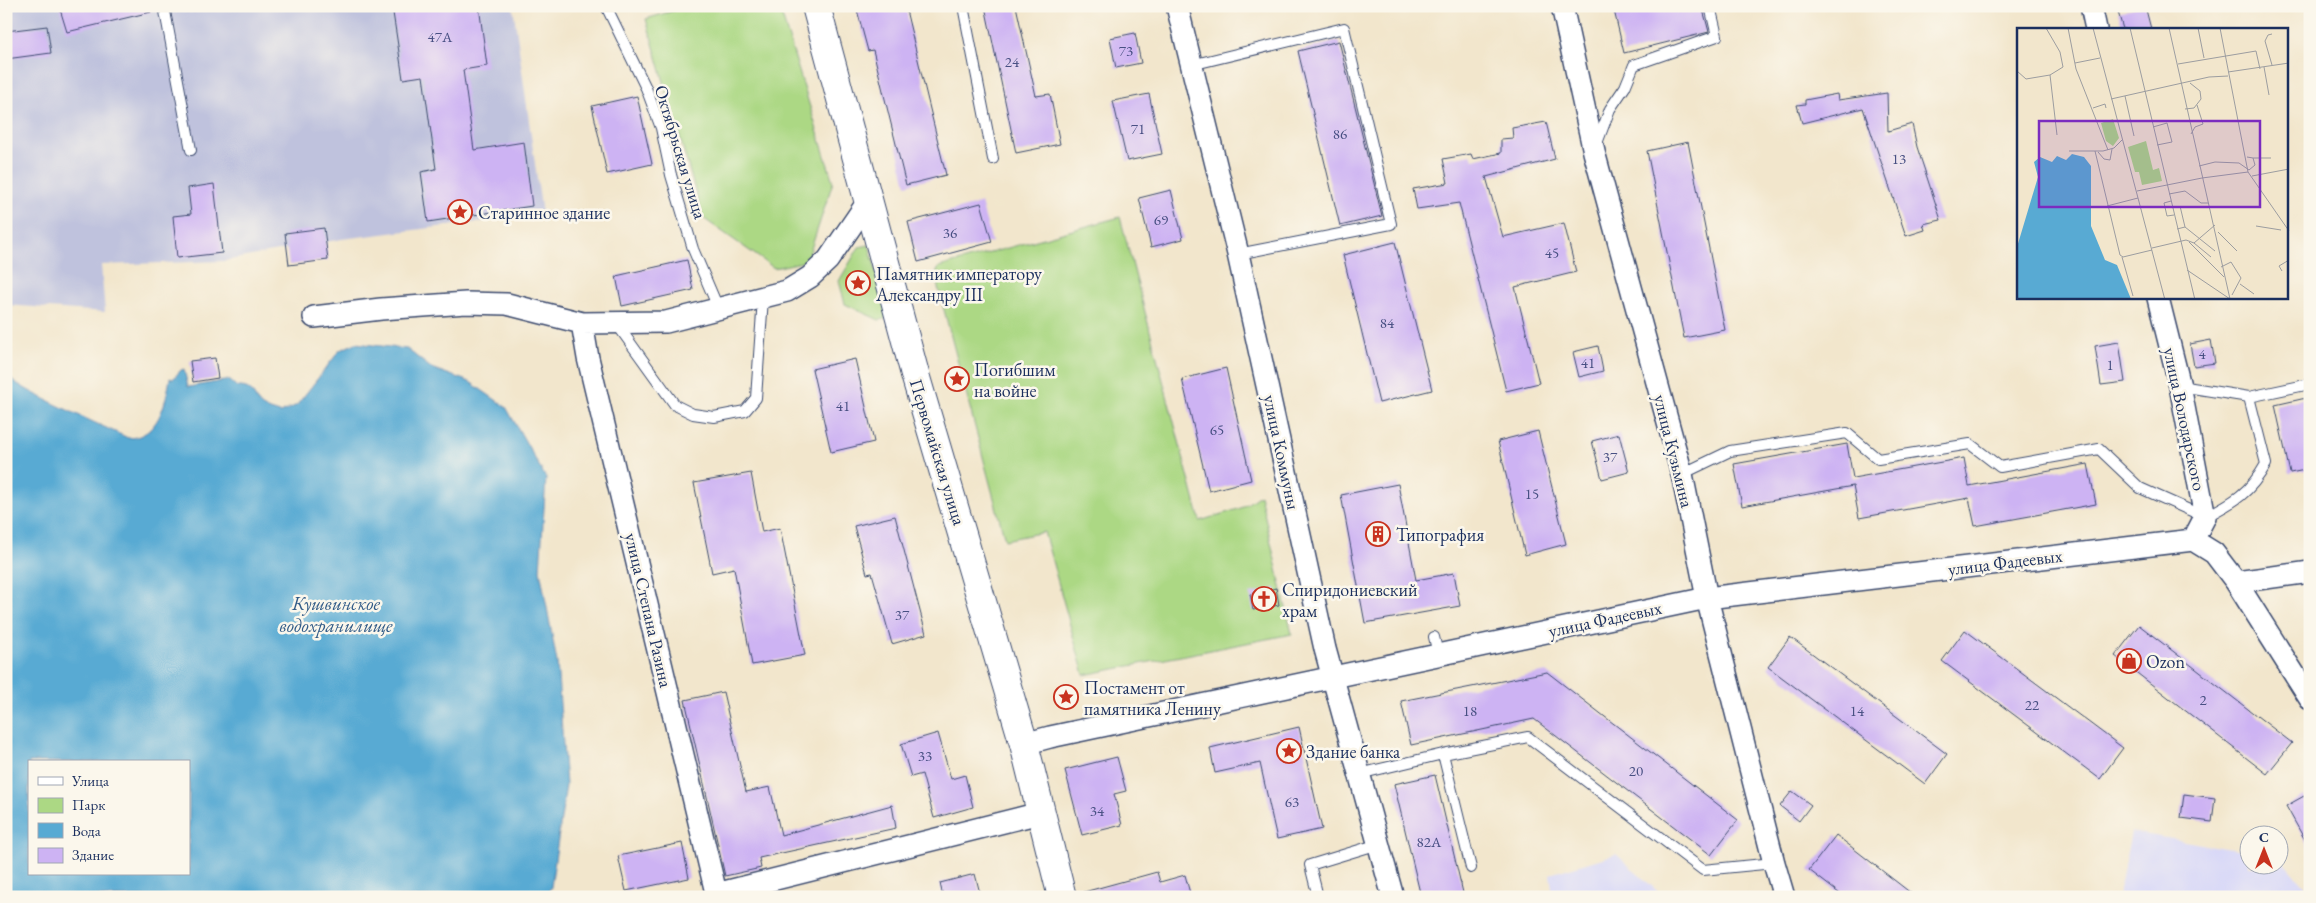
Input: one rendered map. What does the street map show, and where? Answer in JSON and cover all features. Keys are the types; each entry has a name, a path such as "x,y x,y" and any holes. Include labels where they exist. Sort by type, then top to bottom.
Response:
{"main road":[{"name":"Первомайская улица","path":"816,6 916,378 1024,744 1062,897"}],"street":[{"name":"улица Коммуны","path":"1177,6 1238,254 1332,676 1393,897"},
{"name":"улица Кузьмина","path":"1562,6 1594,152 1682,474 1707,598 1784,897"},
{"path":"2091,6 2096,28"},
{"path":"314,317 381,309 466,304 508,304 582,322 666,322 719,310 787,291 810,277 828,260 869,200"},
{"name":"улица Володарского","path":"2158,299 2180,386 2205,517"},
{"name":"улица Степана Разина","path":"582,322 590,367 717,895"},
{"path":"2205,517 2193,540 2214,553 2236,582 2310,699"},
{"name":"улица Фадеевых","path":"1024,744 1050,736 1332,676 1436,645 1707,598 2193,540"},
{"path":"2236,582 2310,572"},
{"path":"717,895 1040,813"}],"lane":[{"path":"164,6 191,150"},
{"name":"Октябрьская улица","path":"606,6 623,45 646,88 661,128 671,175 693,249 719,310"},
{"path":"963,6 992,159"},
{"path":"1594,152 1610,109 1625,88 1634,65 1717,36 1710,6"},
{"path":"1191,65 1344,28 1391,224 1238,254"},
{"path":"615,322 676,404 693,414 714,417 744,411 756,398 763,298"},
{"path":"2180,386 2249,397 2310,384"},
{"path":"1682,474 1730,451 1847,433 1878,458 1970,444 2000,467 2099,449 2140,488 2205,517 2236,500 2257,479 2266,464 2249,397"},
{"path":"1359,774 1443,754 1528,737 1703,870 1774,863"},
{"path":"1443,754 1471,868"},
{"path":"1318,897 1310,864 1379,844"}],"shaded area":[{"path":"6,6 513,6 542,214 342,239 224,261 101,265 105,312 6,305"},
{"path":"2131,832 2238,850 2238,876 2288,876 2288,866 2310,893 2310,897 2118,897"},
{"path":"1616,854 1664,897 1553,897 1550,874"}],"green space":[{"path":"689,6 779,6 833,182 807,261 774,268 703,218 646,19"},
{"path":"1120,217 1200,521 1241,508 1260,495 1292,634 1084,675 1044,532 1005,540 935,276 939,267"},
{"path":"869,245 889,318 879,320 845,304 839,281 859,247"}],"water":[{"name":"Кушвинское водохранилище","path":"356,343 407,349 431,368 470,382 506,407 546,478 540,570 557,662 566,785 551,887 545,897 6,897 6,377 11,378 46,399 128,438 147,432 153,426 163,408 170,378 173,379 184,369 188,387 229,380 237,387 243,387 251,391 264,408 280,413 297,405 340,350"}],"building":[{"path":"59,6 150,6 151,12 67,32"},
{"path":"392,6 479,6 487,66 463,70 474,150 524,142 532,206 428,222 421,172 436,169 423,76 403,79"},
{"path":"856,6 905,6 946,175 906,185 873,50 868,51"},
{"path":"985,6 1016,6 1036,96 1050,94 1060,144 1016,153"},
{"path":"1613,6 1702,6 1709,32 1624,53"},
{"path":"2145,6 2151,28 2123,28 2118,12"},
{"path":"47,26 51,53 6,59 6,31"},
{"path":"1135,33 1141,63 1116,68 1110,38"},
{"path":"1339,41 1382,216 1340,226 1298,51"},
{"path":"1887,93 1888,131 1912,124 1917,147 1941,220 1923,224 1925,230 1906,236 1863,108 1802,123 1797,105 1805,104 1805,100 1837,94 1838,100"},
{"path":"1149,94 1162,154 1127,161 1113,101"},
{"path":"637,96 652,164 607,174 592,106"},
{"path":"1546,122 1555,159 1486,177 1503,237 1564,223 1576,272 1515,287 1539,383 1506,391 1459,203 1417,209 1413,189 1448,183 1443,159 1471,154 1473,159 1501,153 1501,139 1513,138 1512,128"},
{"path":"1688,142 1725,330 1684,338 1647,151"},
{"path":"214,184 222,253 177,258 173,216 191,214 188,188"},
{"path":"1171,190 1183,239 1151,247 1139,198"},
{"path":"981,203 992,242 918,262 908,222"},
{"path":"324,228 328,260 289,265 285,233"},
{"path":"1395,242 1432,390 1379,403 1343,255"},
{"path":"687,260 693,290 622,306 616,276"},
{"path":"2211,340 2215,363 2194,366 2190,344"},
{"path":"2119,342 2125,382 2101,385 2095,346"},
{"path":"1598,346 1603,371 1579,377 1573,352"},
{"path":"215,358 218,378 193,382 190,361"},
{"path":"855,359 874,442 831,452 812,369"},
{"path":"1226,368 1251,480 1209,491 1182,379"},
{"path":"2306,398 2310,415 2310,469 2290,473 2275,405"},
{"path":"1538,431 1566,544 1525,555 1498,441"},
{"path":"1619,434 1629,472 1602,479 1592,441"},
{"path":"1847,444 1853,478 1964,458 1969,486 2088,464 2096,504 1975,526 1969,498 1859,518 1853,486 1742,506 1734,464"},
{"path":"751,473 762,532 780,528 805,655 752,665 734,568 712,573 694,483"},
{"name":"Типография","path":"1398,484 1416,580 1454,573 1460,606 1365,623 1341,495"},
{"path":"895,516 926,634 892,644 872,573 867,574 854,526"},
{"name":"Спиридониевский храм","path":"1276,588 1279,605 1253,610 1250,594"},
{"path":"2139,625 2292,743 2267,774 2115,656"},
{"path":"1965,630 2123,748 2100,779 1942,661"},
{"path":"1790,637 1947,754 1925,784 1768,667"},
{"path":"1547,672 1738,820 1711,855 1534,719 1411,745 1401,701"},
{"path":"723,692 746,792 770,787 781,835 892,805 896,828 759,858 761,868 725,876 685,700"},
{"path":"1299,727 1322,829 1277,839 1260,763 1215,773 1210,748"},
{"path":"938,733 951,779 965,775 973,807 934,818 922,774 911,777 901,744"},
{"path":"1117,757 1126,791 1114,794 1122,825 1082,835 1065,770"},
{"path":"1435,775 1464,897 1421,897 1394,784"},
{"path":"1792,791 1811,805 1799,821 1780,806"},
{"path":"2184,794 2215,798 2212,822 2181,818"},
{"path":"2304,796 2310,806 2310,849 2286,806"},
{"path":"1836,835 1916,897 1844,897 1809,870"},
{"path":"682,843 689,878 626,891 618,856"},
{"path":"1157,872 1160,882 1185,875 1191,897 1084,897 1084,892"},
{"path":"975,874 981,897 943,897 940,883"}],"place":[{"name":"Старинное здание","path":"460,212"},
{"name":"Памятник императору Александру III","path":"858,283"},
{"name":"Погибшим на войне","path":"957,379"},
{"name":"Типография","path":"1378,534"},
{"name":"Спиридониевский храм","path":"1264,599"},
{"name":"Ozon","path":"2129,661"},
{"name":"Постамент от памятника Ленину","path":"1066,697"},
{"name":"Здание банка","path":"1289,751"}]}
